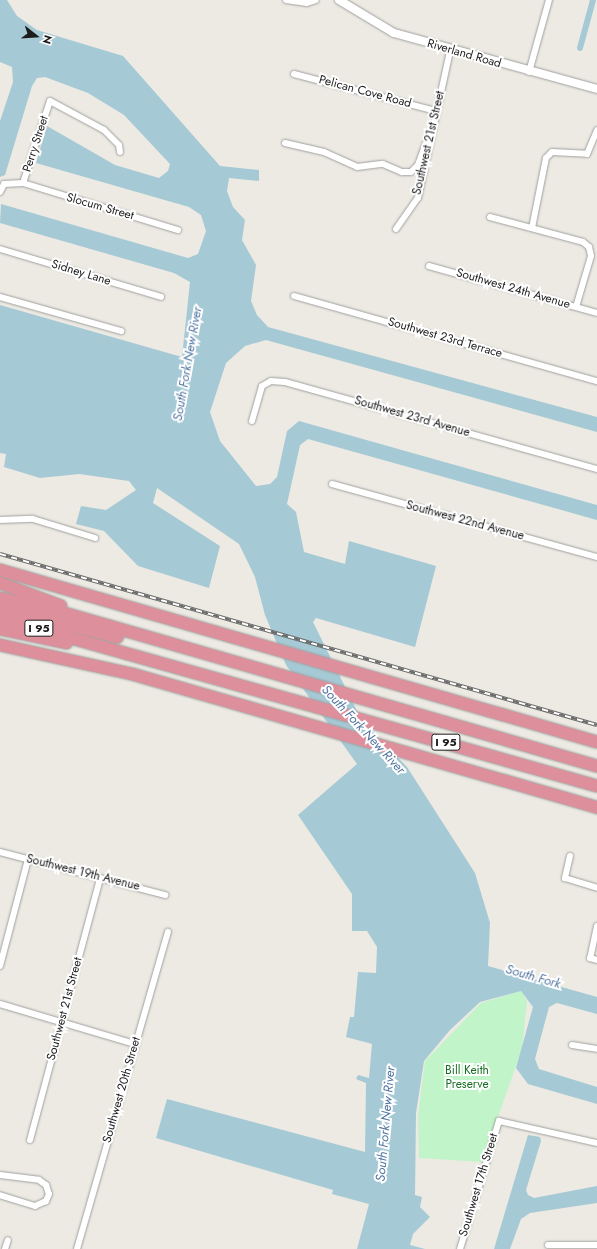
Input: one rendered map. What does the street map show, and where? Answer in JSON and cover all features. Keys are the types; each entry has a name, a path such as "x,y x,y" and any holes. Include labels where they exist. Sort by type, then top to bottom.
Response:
{"highway":[{"path":"0,570 597,742"},
{"path":"0,583 70,609"},
{"name":"I 95","path":"0,594 70,609 81,628 129,652 596,772"},
{"path":"0,598 81,628"},
{"path":"0,608 81,628 596,772"},
{"name":"I 95","path":"0,618 81,628 596,772"},
{"path":"0,629 81,628"},
{"path":"0,645 152,679 597,807"}],"street":[{"path":"286,0 307,3 316,0"},
{"name":"Riverland Road","path":"340,0 394,33 450,51 597,88"},
{"path":"529,72 549,0"},
{"name":"Southwest 21st Street","path":"396,229 418,198 431,132 450,51"},
{"name":"Pelican Cove Road","path":"294,74 436,110"},
{"name":"Perry Street","path":"0,192 4,184 23,184 50,101 104,130 119,145 120,152"},
{"path":"532,228 546,158 552,152 587,154 597,130"},
{"path":"285,143 324,152 357,167 383,164 402,172 411,172 418,165 431,132"},
{"name":"Slocum Street","path":"23,184 178,230"},
{"path":"490,217 583,242 589,247 591,256 576,307"},
{"name":"Sidney Lane","path":"0,249 161,297"},
{"name":"Southwest 24th Avenue","path":"428,266 597,313"},
{"name":"Southwest 23rd Terrace","path":"294,296 597,381"},
{"path":"0,297 121,331"},
{"name":"Southwest 23rd Avenue","path":"252,421 262,386 271,381 285,382 597,469"},
{"name":"Southwest 22nd Avenue","path":"332,484 597,557"},
{"path":"0,520 33,519 95,538"},
{"name":"Southwest 19th Avenue","path":"0,852 165,895"},
{"path":"570,856 566,878 597,888"},
{"path":"0,966 28,860"},
{"name":"Southwest 21st Street","path":"30,1140 100,878"},
{"path":"594,959 597,926"},
{"name":"Southwest 20th Street","path":"77,1249 168,932"},
{"path":"0,1004 62,1020 135,1044"},
{"path":"572,1045 597,1049"},
{"name":"Southwest 17th Street","path":"460,1249 499,1121 597,1143"},
{"path":"0,1175 40,1180 46,1185 49,1194 46,1201 35,1206 0,1195"},
{"path":"5,1249 8,1240"},
{"path":"548,1245 597,1245"}],"green space":[{"name":"Bill Keith Preserve","path":"521,991 527,1001 522,1049 482,1162 419,1158 418,1116 425,1061 481,1003"}],"water":[{"name":"South Fork New River","path":"0,0 7,0 17,16 37,30 123,56 220,166 259,170 259,181 229,178 227,191 233,207 245,220 242,240 256,265 251,301 257,315 268,327 597,417 597,432 266,340 245,346 226,363 210,412 220,441 256,486 270,484 277,477 287,431 299,421 597,505 597,520 308,439 300,445 287,504 296,512 304,552 345,564 349,541 436,566 415,647 316,618 313,622 362,721 407,767 475,873 490,923 488,966 597,997 597,1014 557,1003 549,1007 535,1059 539,1069 597,1087 597,1104 528,1084 516,1068 533,1007 521,991 480,1002 450,1030 424,1061 416,1113 415,1195 422,1197 420,1207 430,1217 413,1234 410,1245 425,1249 357,1249 369,1204 332,1194 333,1190 156,1138 167,1099 365,1152 366,1083 356,1079 358,1075 369,1078 372,1044 346,1037 350,1017 354,1017 358,972 376,973 377,947 367,931 352,931 352,894 298,815 357,764 286,665 265,615 255,577 239,544 157,488 153,503 220,546 209,588 138,566 104,531 76,524 81,506 106,510 136,490 129,481 79,474 40,478 4,467 6,454 0,453 0,305 182,357 190,282 174,273 0,223 1,204 188,258 198,254 206,231 201,215 189,207 36,163 47,126 115,165 159,178 168,171 170,164 124,115 88,93 45,77 37,78 32,86 5,175 0,177 0,121 13,82 12,67 0,62"},
{"path":"528,1135 540,1137 541,1141 526,1190 528,1195 534,1198 597,1186 597,1203 530,1213 521,1219 510,1249 494,1249"}],"waterway":[{"path":"580,48 593,0"}],"railway":[{"path":"0,554 597,725"}],"water label":[{"name":"South Fork","path":"533,977"}]}
